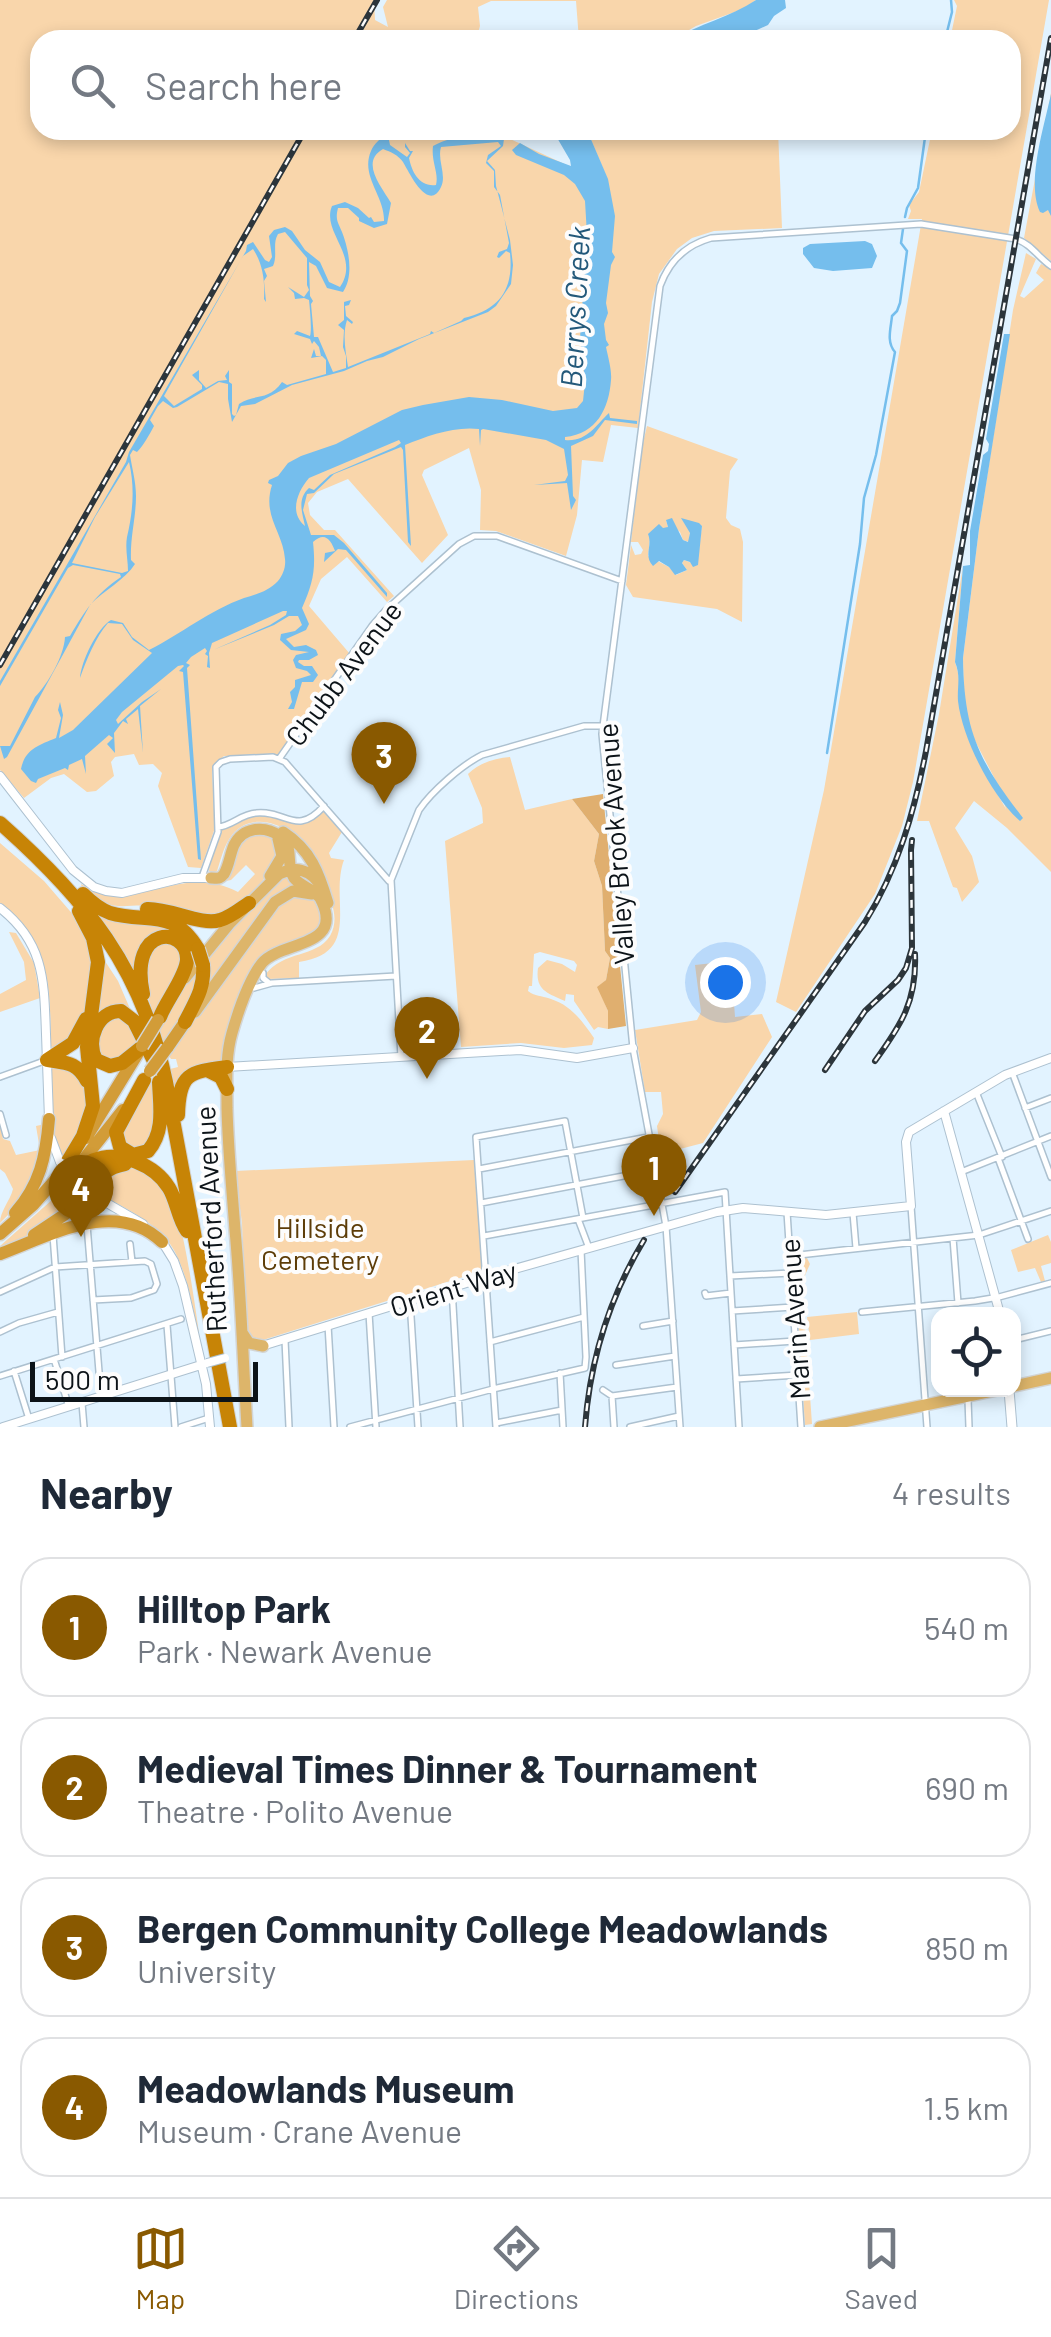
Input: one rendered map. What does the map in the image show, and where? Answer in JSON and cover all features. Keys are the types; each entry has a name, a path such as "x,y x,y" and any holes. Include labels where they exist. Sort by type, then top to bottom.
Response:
{"highway":[{"path":"0,824 70,890 102,930 156,1020 219,1424"},
{"path":"0,835 86,907 170,922 186,932 198,949 204,978 201,991 185,1022 167,1048 152,1074 116,1132 120,1147 132,1155 146,1152 157,1138 161,1116 152,1074 141,1021 86,907 50,863 34,854"},
{"path":"86,907 168,910 213,922 227,918 251,901"},
{"path":"59,1176 90,1120 94,1099 86,1051 97,951 86,907"},
{"path":"1,1242 80,1149 156,1020 187,962 181,944 165,937 148,944 140,965 142,986 156,1020"},
{"path":"47,1060 79,1035 96,985"},
{"path":"142,1046 122,1063 110,1066 96,1060 92,1048 102,1018 111,1011 122,1011 134,1021 152,1074 188,1231 219,1424"},
{"path":"47,1060 70,1062 81,1071 91,1095 90,1120"},
{"path":"175,1131 182,1086 191,1075 227,1068"},
{"path":"201,1070 218,1074 227,1090"},
{"path":"59,1176 93,1149 152,1074"},
{"path":"1,1242 37,1182 45,1158 49,1119"},
{"path":"59,1176 106,1158 145,1165 166,1184 188,1231"},
{"path":"1,1242 68,1213 81,1187 123,1164 144,1167 166,1184"},
{"path":"1,1242 110,1221 130,1223 162,1242"}],"main road":[{"path":"206,877 219,872 236,834 263,824 285,833 305,850 317,869 326,906 324,926 314,939 279,951 264,962 245,1001"},
{"path":"206,877 223,875 235,844 243,834 254,830 267,830 285,841 292,870"},
{"path":"251,901 282,856 278,839 267,830"},
{"path":"156,1020 204,953 251,901 275,878 292,870 304,871 314,877 332,920 328,931 310,948 278,958 267,978 245,1001"},
{"path":"185,1022 279,898 290,892 308,892 326,906"},
{"name":"Rutherford Avenue","path":"245,1001 229,1043 227,1090 247,1427"},
{"path":"241,1331 249,1343 264,1346"},
{"path":"1021,1386 1051,1378"},
{"path":"827,1426 879,1421 955,1397"},
{"path":"1011,1397 1012,1427"}],"street":[{"name":"Valley Brook Avenue","path":"680,1427 666,1226 633,1048 602,743 663,278 679,254 717,236 921,224 1010,238 1028,244 1051,266"},
{"name":"Chubb Avenue","path":"279,758 372,626 463,541 480,535 498,536 622,581"},
{"path":"400,1057 392,883 419,810 470,762 488,753 584,726 603,726"},
{"path":"0,776 75,873 106,892 122,893 183,878 206,877 218,828 218,764 279,758 392,883"},
{"path":"218,828 251,812 302,822 324,806"},
{"path":"0,908 25,933 41,968 49,1119 59,1176 144,1225 162,1242 181,1279 219,1424 178,1427 167,1324"},
{"path":"267,978 396,976"},
{"path":"227,1068 520,1050 577,1058 633,1048"},
{"path":"927,1427 908,1135 1012,1072 1051,1058"},
{"path":"0,1077 47,1060"},
{"path":"1012,1072 1051,1177"},
{"path":"976,1092 1028,1239"},
{"path":"1025,1108 1051,1098"},
{"path":"944,1111 998,1307"},
{"path":"0,1114 6,1135"},
{"path":"350,1427 376,1423 416,1409 494,1389 584,1368 585,1249 565,1122 476,1137 482,1203 490,1342 494,1389 496,1425 562,1410"},
{"path":"961,1172 1051,1136"},
{"path":"479,1169 649,1137"},
{"path":"482,1203 655,1170"},
{"path":"484,1236 725,1192 738,1427"},
{"name":"Orient Way","path":"4,1427 486,1277 726,1210 816,1215 911,1206"},
{"path":"790,1256 979,1234 1051,1211"},
{"name":"Marin Avenue","path":"787,1212 801,1427"},
{"path":"853,1212 856,1248"},
{"path":"86,1223 101,1396"},
{"path":"52,1234 62,1356"},
{"path":"953,1238 958,1303"},
{"path":"130,1244 132,1262"},
{"path":"0,1292 55,1268 145,1261 150,1264 157,1284 154,1290 131,1298 92,1300"},
{"path":"730,1276 791,1274"},
{"path":"862,1312 995,1298 1051,1283"},
{"path":"452,1288 460,1427"},
{"path":"705,1294 731,1293"},
{"path":"410,1300 418,1427"},
{"path":"732,1311 793,1308"},
{"path":"0,1332 19,1322 58,1312"},
{"path":"370,1313 376,1423"},
{"path":"490,1342 584,1317"},
{"path":"0,1376 181,1319"},
{"path":"643,1326 673,1321"},
{"path":"328,1325 334,1427"},
{"path":"1021,1338 1051,1331"},
{"path":"285,1339 289,1427"},
{"path":"734,1345 796,1341"},
{"path":"616,1364 675,1356"},
{"path":"54,1359 69,1406"},
{"path":"14,1372 29,1419"},
{"path":"560,1373 562,1427"},
{"path":"736,1379 798,1375"},
{"path":"603,1390 612,1396 678,1387"},
{"path":"612,1396 614,1427"},
{"path":"970,1427 971,1397"},
{"path":"82,1403 84,1427"},
{"path":"630,1427 679,1416"}],"green space":[{"path":"0,0 374,0 375,20 388,27 383,7 387,0 756,0 689,30 578,30 576,1 491,1 478,7 479,30 30,30 30,140 512,140 571,167 607,178 591,140 778,140 782,228 714,231 692,238 677,249 659,274 652,302 638,428 611,425 603,462 582,460 577,515 566,556 496,531 480,530 481,490 469,448 424,470 422,475 448,535 422,563 348,479 317,492 308,503 310,515 324,530 335,530 394,596 387,602 347,557 321,579 309,606 350,654 279,755 224,756 215,764 215,828 201,868 188,867 158,786 162,773 153,764 139,765 134,754 115,757 111,762 114,776 96,791 87,792 64,774 51,778 24,798 0,770"},
{"path":"954,0 1049,0 913,782 902,826 875,894 796,1012 776,1002 824,790 922,219 908,219 909,205 919,192 930,140 1021,140 1021,30 952,30 957,6"},
{"path":"1051,93 1051,261 1024,238"},
{"path":"1026,253 1036,259 1020,296 1024,298 1044,280 1036,273 1041,264 1051,269 1051,872 974,801 955,828 972,856 979,882 962,902 929,821 917,821 963,566 955,662 962,717 975,753 1006,809 972,735 964,702 963,658 1013,310"},
{"path":"647,426 738,459 730,471 726,518 740,529 743,542 742,622 717,609 633,597 626,585 631,545 635,555 643,550 638,542 631,542","holes":["682,519 702,526 697,565 684,560 687,570 676,575 648,556 650,539 668,527 666,520 689,542 690,532"]},
{"path":"510,757 525,810 572,799 599,834 594,861 602,886 605,951 610,958 606,980 598,987 608,1011 608,1029 594,1030 574,995 566,994 565,1001 540,986 538,968 547,960 575,972 574,961 540,952 534,954 532,986 528,991 571,1010 594,1038 592,1045 564,1048 521,1043 461,1047 445,841 483,823 482,808 468,774 488,762"},
{"path":"323,811 342,832 329,853 331,858 344,860 337,936 331,948 319,957 299,962 299,978 267,979 265,975 281,961 317,948 330,936 334,916 328,895 293,837 274,824 244,825 229,839 213,873 209,871 210,861 221,830 244,818 262,815 294,823 312,819"},
{"path":"258,831 271,835 281,850 255,890 217,919 160,907 112,905 82,888 81,884 101,893 120,895 196,882 238,892 255,874 246,865 226,881 228,869 245,836"},
{"path":"0,843 44,881 76,918 94,952 89,999 78,1032 54,1050 48,985 38,949 17,917 0,903"},
{"path":"289,873 305,888 289,889 207,986 206,955 256,898"},
{"path":"291,895 313,898 316,902 321,914 318,931 268,954 224,1044 221,1065 203,1067 176,1095 170,1069 178,1067 176,1059 168,1054 270,912"},
{"path":"88,903 176,928 197,955 190,963 189,953 155,935 135,974"},
{"path":"9,932 16,933 34,963 40,998 0,1012 0,994 26,980 24,962"},
{"path":"157,940 179,946 184,958 154,1016 144,985 144,956"},
{"path":"101,955 131,1011 94,1023"},
{"path":"731,961 735,1017 762,1014 772,1037 703,1143 661,1154 657,1126 663,1114 661,1092 645,1092 635,1030 697,1020 701,1012 695,965"},
{"path":"199,962 196,995 164,1045 158,1025"},
{"path":"121,1012 140,1040 122,1060 101,1061 96,1043 98,1032"},
{"path":"61,1063 86,1083 89,1114 63,1159 53,1133 50,1074 51,1065"},
{"path":"152,1077 158,1122 144,1150 120,1144 127,1114"},
{"path":"45,1124 44,1146 21,1202 0,1223 13,1189 0,1169 0,1125 3,1139 10,1141 16,1155 40,1150 36,1126"},
{"name":"Hillside Cemetery","path":"474,1160 482,1271 252,1341 246,1333 242,1223 235,1171"},
{"path":"123,1166 156,1179 172,1197 202,1353 189,1290 171,1245 147,1222 95,1192 97,1182"},
{"path":"70,1184 81,1196 42,1227 0,1252 0,1246"},
{"path":"1048,1235 1051,1263 1041,1266 1045,1281 1041,1282 1035,1268 1018,1272 1011,1250"},
{"path":"807,1258 810,1264 802,1282 812,1424 805,1425 794,1259"},
{"path":"857,1312 859,1334 810,1340 807,1317"}],"shaded area":[{"path":"603,794 626,1026 608,1029 608,1011 597,987 606,980 610,958 605,951 602,886 594,861 599,834 572,799"}],"water":[{"path":"756,0 785,0 786,8 757,30 691,30"},
{"path":"1051,94 1051,216 1048,210 1040,212 1035,186"},
{"path":"379,140 389,140 407,157 410,153 405,143 413,151 409,158 414,173 421,181 436,185 433,146 447,140 504,140 503,146 487,161 495,170 497,192 494,187 494,171 486,163 488,155 501,146 498,142 441,147 443,182 436,194 430,196 419,188 399,157 383,149 376,154 373,167 391,203 387,224 374,228 359,221 348,208 338,208 337,221 349,263 343,292 327,288 316,266 309,262 314,337 318,337 333,372 346,368 344,330 338,325 344,320 344,302 351,300 345,306 346,316 353,322 347,320 345,332 348,367 495,304 506,288 511,266 510,253 506,251 497,257 509,243 504,218 510,240 513,265 511,284 496,306 383,357 292,385 255,404 241,406 236,415 239,404 266,395 282,382 287,385 326,374 326,360 322,356 311,358 314,349 316,356 321,356 319,347 314,341 312,344 310,339 294,334 311,333 309,300 295,299 288,287 304,297 309,290 307,258 285,232 278,234 273,266 264,269 266,302 263,273 253,249 243,256 247,245 253,242 269,262 269,236 285,227 320,262 329,282 340,287 346,265 332,225 332,206 345,202 374,222 384,221 368,160"},
{"path":"558,140 591,140 608,179 615,216 615,257 604,324 609,345 606,347 610,390 604,410 593,425 565,440 585,436 609,413 610,418 637,421 605,420 593,436 571,446 576,500 571,510 567,483 534,485 565,481 568,475 564,449 546,440 483,429 480,446 479,429 470,428 441,432 405,445 411,546 401,447 334,474 314,493 307,494 303,510 311,535 334,535 344,543 387,597 346,550 338,549 324,562 325,553 335,551 329,540 321,537 313,542 313,576 302,608 309,624 306,630 286,639 294,647 306,645 316,650 318,655 298,662 312,666 318,675 313,682 302,682 294,709 288,709 295,680 311,675 296,668 293,660 296,655 309,652 291,650 280,640 281,634 302,625 298,616 289,616 274,625 213,650 270,625 287,611 212,643 210,668 205,648 186,663 190,665 187,668 201,860 183,672 179,671 183,665 116,720 118,724 142,702 161,689 140,706 143,753 138,709 126,719 128,724 123,721 114,733 115,753 107,744 113,738 109,735 85,756 86,774 82,759 69,765 68,770 36,783 31,781 21,769 23,762 34,749 56,738 60,702 63,715 59,738 73,730 152,653 133,640 122,624 108,623 80,678 91,646 106,624 111,620 123,623 132,637 149,650 219,609 262,592 278,581 285,559 271,515 272,485 268,483 288,463 336,444 402,410 423,405 469,397 553,411 577,408 583,401 585,382 580,338 587,235 585,201 564,175 512,150 520,143 571,166","holes":["399,440 401,443 330,475 314,490 309,488 302,501 305,526 300,521 296,502 309,478"]},
{"path":"810,244 872,244 877,256 872,268 814,268 803,254 803,248"},
{"path":"240,261 164,396 174,406 202,389 192,375 199,370 199,380 206,388 218,381 227,380 229,370 232,414 236,415 232,422 228,384 219,382 177,407 173,408 163,401 158,406 150,420 154,426 137,452 133,450 130,455 136,491 131,552 135,564 126,575 91,604 120,574 73,565 0,686 129,452","holes":["129,462 133,500 126,541 128,571 72,563"]},
{"path":"1004,334 1010,334 963,658 967,706 977,744 995,779 1023,818 1020,821 989,782 972,749 958,701 955,662 963,566 970,565 970,531 983,455 988,451 986,439"},
{"path":"672,518 683,540 688,542 690,533 681,518 702,526 698,565 693,567 684,560 687,570 675,575 659,561 653,566 648,554 648,534 659,524 668,527 666,520"},
{"path":"89,606 7,757 4,759 0,746 10,746 54,669 65,637 70,636"}],"waterway":[{"path":"948,30 951,0"},
{"path":"905,217 918,188 925,140"},
{"path":"827,753 864,498 895,352 890,335 892,316 900,303 907,251 901,243 903,229"}],"railway":[{"path":"360,30 377,0"},
{"path":"675,1192 865,922 887,882 903,840 926,751 1051,38"},
{"path":"0,665 299,140"},
{"path":"825,1070 865,1011 906,968 912,948 912,840"},
{"path":"875,1061 906,1012 915,954"},
{"path":"585,1427 591,1378 603,1330 644,1240"}],"place":[{"name":"Bergen Community College Meadowlands","path":"384,804"},
{"name":"Medieval Times Dinner & Tournament","path":"427,1079"},
{"name":"Hilltop Park","path":"654,1216"},
{"name":"Meadowlands Museum","path":"81,1237"}],"water label":[{"name":"Berrys Creek","path":"574,307"}]}
